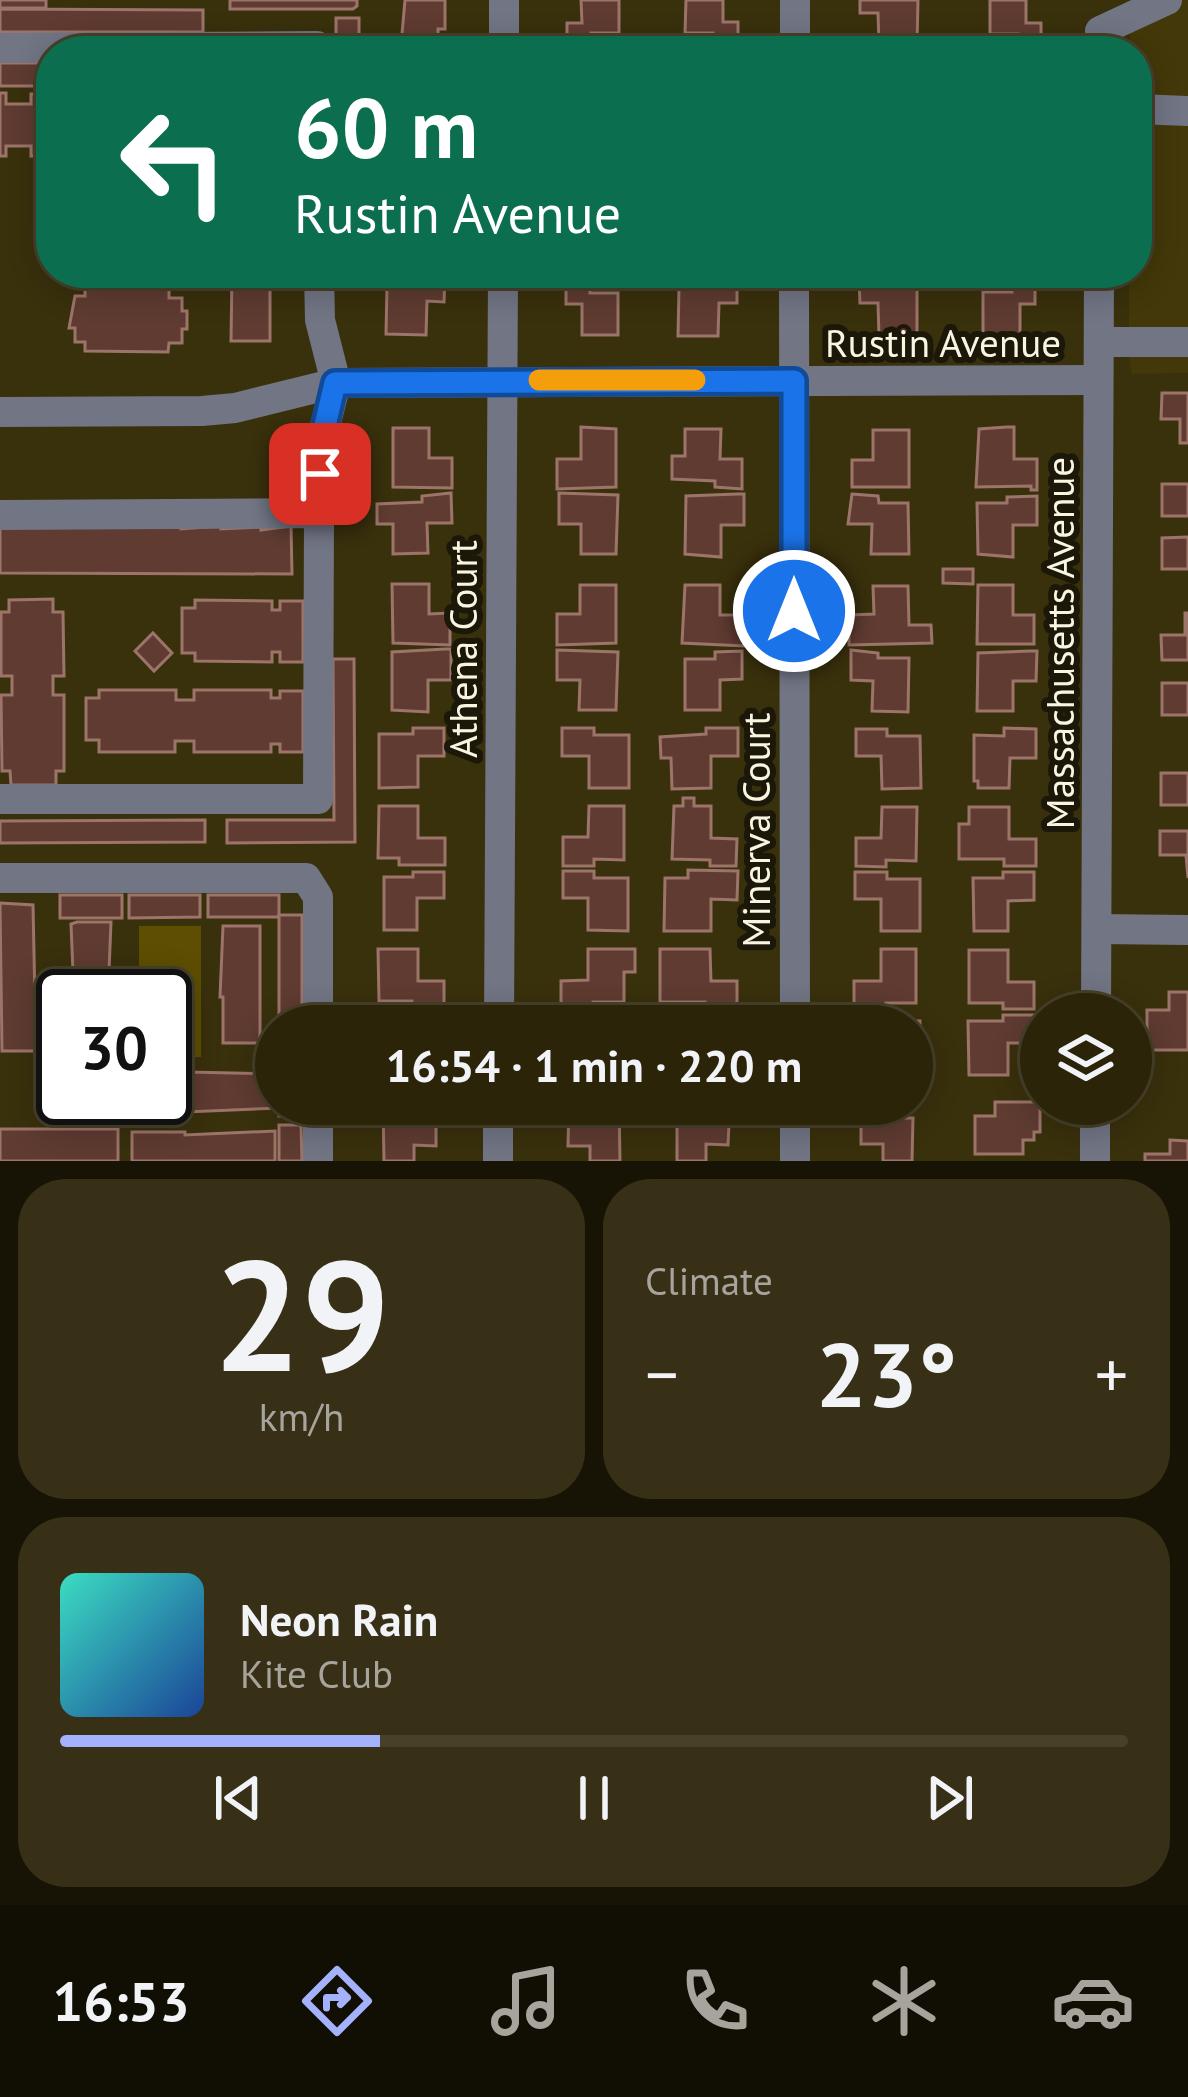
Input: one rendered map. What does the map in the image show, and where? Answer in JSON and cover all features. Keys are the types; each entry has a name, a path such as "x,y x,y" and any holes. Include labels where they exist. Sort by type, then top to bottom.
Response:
{"street":[{"path":"504,0 504,36"},
{"path":"795,0 795,36"},
{"path":"1100,27 1167,0"},
{"path":"0,48 36,48"},
{"path":"1152,110 1188,111"},
{"path":"0,799 318,799 319,513 323,434 335,383 320,320 319,288"},
{"name":"Athena Court","path":"499,1005 503,288"},
{"name":"Minerva Court","path":"794,288 795,1005"},
{"name":"Massachusetts Avenue","path":"1096,993 1099,288"},
{"path":"1099,342 1188,342"},
{"name":"Rustin Avenue","path":"0,412 202,411 235,408 335,383 1098,380"},
{"path":"0,515 319,513"},
{"path":"0,878 306,878 318,897 318,1005"},
{"path":"1097,929 1188,930"},
{"path":"318,1125 318,1161"},
{"path":"498,1161 499,1125"},
{"path":"795,1125 795,1161"},
{"path":"1095,1125 1095,1161"}],"shaded area":[{"path":"1130,0 1188,0 1188,373 1132,374 1129,288 1152,288 1152,36 1130,36"},
{"path":"139,926 201,926 201,1057 192,1057 192,969 139,969"}],"building":[{"path":"0,0 46,0 46,8 0,8"},
{"path":"230,0 357,0 357,6 230,9"},
{"path":"405,0 445,0 445,29 438,29 438,36 402,36"},
{"path":"581,0 619,0 619,33 567,36 567,23 582,23"},
{"path":"686,0 723,0 723,22 738,22 738,36 685,33"},
{"path":"860,0 918,0 917,36 879,36 878,13 860,13"},
{"path":"990,0 1026,0 1026,23 1041,23 1041,36 990,34"},
{"path":"0,9 203,10 203,32 0,32"},
{"path":"336,18 359,18 359,36 336,36"},
{"path":"0,63 36,63 36,86 0,86"},
{"path":"0,93 6,93 6,104 31,104 31,94 36,94 36,156 31,156 31,146 6,146 6,156 0,156"},
{"path":"85,288 169,289 169,298 182,298 182,311 187,311 182,343 169,343 168,352 85,351 85,342 75,342 75,328 69,328 75,296 85,296"},
{"path":"232,288 270,288 270,341 231,341"},
{"path":"387,288 445,288 444,302 427,301 426,335 386,334"},
{"path":"566,288 618,293 618,335 582,335 582,304 566,304"},
{"path":"679,288 737,288 737,303 719,303 718,336 678,336"},
{"path":"859,288 917,288 917,336 879,336 878,303 860,303"},
{"path":"1012,288 1035,288 1035,304 1020,304 1020,336 983,336 983,292 1012,292"},
{"path":"1162,393 1188,393 1188,443 1180,443 1180,419 1161,419"},
{"path":"581,427 616,429 616,487 557,489 557,459 581,459"},
{"path":"1014,427 1014,459 1037,459 1037,490 1031,486 976,487 979,429"},
{"path":"393,428 429,428 429,458 452,458 452,488 393,487"},
{"path":"685,429 721,429 720,459 742,459 742,489 715,487 715,481 672,479 672,456 685,456"},
{"path":"873,430 909,430 909,487 852,487 852,460 873,460"},
{"path":"1162,484 1188,484 1188,516 1162,516"},
{"path":"451,493 452,523 427,523 428,553 393,554 393,524 377,524 377,504 422,502 422,496"},
{"path":"559,493 618,495 616,554 581,554 581,524 559,524"},
{"path":"744,494 744,525 721,525 721,557 685,554 686,496"},
{"path":"852,494 878,496 879,503 908,503 909,554 871,554 872,524 848,524"},
{"path":"1037,496 1037,525 1013,525 1013,557 978,554 977,503"},
{"path":"0,525 261,530 291,526 292,574 0,573"},
{"path":"1188,537 1188,569 1162,569 1162,538"},
{"path":"943,569 973,569 973,584 943,583"},
{"path":"392,584 429,584 429,614 450,613 450,645 393,643"},
{"path":"580,585 616,585 616,643 557,645 557,614 580,614"},
{"path":"685,585 720,585 720,615 744,615 744,646 682,643"},
{"path":"978,585 1013,585 1013,615 1034,615 1034,644 977,644"},
{"path":"873,586 908,586 909,625 931,625 932,643 849,645 849,615 874,614"},
{"path":"53,599 53,612 63,612 64,676 53,676 53,695 64,695 64,771 56,771 56,785 11,785 10,771 2,771 1,695 12,695 12,676 1,676 1,612 9,612 9,600"},
{"path":"195,600 272,601 272,610 280,610 280,601 303,601 303,662 280,662 280,652 272,652 272,662 195,661 195,653 182,653 182,608 195,608"},
{"path":"1185,613 1188,660 1162,660 1161,635 1185,635"},
{"path":"153,633 172,653 154,671 135,651"},
{"path":"451,649 451,680 428,680 428,712 392,710 392,652"},
{"path":"557,650 618,652 616,710 579,710 580,680 557,680"},
{"path":"851,650 878,653 878,658 909,658 908,712 872,711 873,681 851,680"},
{"path":"742,651 742,679 720,680 720,710 685,710 685,659 715,659 715,652"},
{"path":"1037,651 1036,681 1013,681 1013,711 977,711 978,653"},
{"path":"333,659 354,659 355,842 227,843 227,820 334,820"},
{"path":"1162,683 1188,683 1188,715 1162,715"},
{"path":"99,690 176,690 176,700 194,700 194,690 271,690 271,698 280,698 280,691 303,691 303,752 280,752 280,744 271,744 271,752 194,752 194,741 175,741 175,752 99,752 99,740 86,740 86,698 99,698"},
{"path":"413,728 444,728 444,756 418,756 418,787 379,788 379,734 413,734"},
{"path":"562,728 594,728 594,735 629,735 629,788 589,788 589,756 562,756"},
{"path":"706,728 738,728 738,756 711,756 711,788 672,789 671,758 661,758 660,737 706,734"},
{"path":"1004,728 1036,729 1036,758 1010,758 1009,788 978,788 974,735 1004,736"},
{"path":"856,729 920,736 921,788 882,789 881,756 856,756"},
{"path":"1161,773 1188,773 1188,805 1161,805"},
{"path":"683,798 694,798 694,806 711,806 711,838 737,839 736,866 672,859 674,806 683,806"},
{"path":"379,806 418,806 418,838 445,838 445,865 399,865 399,858 378,858"},
{"path":"589,806 624,806 624,860 594,859 594,866 563,866 563,837 588,837"},
{"path":"882,807 917,807 916,861 856,866 856,838 881,838"},
{"path":"969,807 1009,807 1009,839 1036,839 1036,866 1004,866 1004,859 959,859 959,824 969,824"},
{"path":"205,820 205,842 0,843 0,821"},
{"path":"1160,831 1188,831 1188,878 1186,855 1160,855"},
{"path":"688,870 738,871 737,900 711,899 711,931 664,931 665,878 688,878"},
{"path":"563,871 594,871 594,878 628,878 628,931 588,930 588,898 563,898"},
{"path":"413,872 444,872 444,898 417,898 417,930 384,930 384,877 413,877"},
{"path":"855,872 920,879 920,931 881,931 881,899 855,899"},
{"path":"1003,872 1034,872 1034,900 1008,901 1008,931 974,931 973,878 1003,878"},
{"path":"60,895 122,895 122,918 60,918"},
{"path":"129,895 200,895 200,917 129,918"},
{"path":"208,895 279,895 279,917 208,917"},
{"path":"0,903 33,905 36,1051 2,1051"},
{"path":"279,915 302,915 302,1005 279,1005"},
{"path":"111,922 109,969 73,969 71,924"},
{"path":"223,926 260,926 255,1043 223,1043"},
{"path":"378,949 418,949 418,981 444,981 444,1005 379,1001"},
{"path":"588,949 635,949 635,972 624,972 624,1002 561,1005 561,981 588,980"},
{"path":"660,949 710,949 711,981 737,981 737,1005 660,1002"},
{"path":"881,949 916,949 916,1003 854,1005 854,981 881,981"},
{"path":"969,950 1008,950 1008,982 1034,982 1034,993 1020,993 1020,1009 1003,1009 1003,1003 969,1003"},
{"path":"1169,992 1188,992 1188,1050 1152,1050 1152,1010 1169,1010"},
{"path":"1003,1015 1020,1015 1020,1043 1008,1043 1008,1075 969,1075 968,1021 1003,1021"},
{"path":"192,1072 255,1074 255,1109 192,1112"},
{"path":"995,1102 1020,1102 1020,1125 1040,1125 1040,1132 1034,1132 1034,1140 1023,1140 1023,1154 975,1154 975,1116 995,1116"},
{"path":"279,1125 301,1125 302,1161 279,1161"},
{"path":"383,1125 436,1125 436,1146 414,1145 414,1161 384,1161"},
{"path":"568,1125 619,1125 620,1161 590,1161 590,1146 568,1146"},
{"path":"677,1125 729,1125 728,1145 706,1144 706,1161 677,1161"},
{"path":"861,1125 913,1125 912,1161 883,1161 883,1144 861,1144"},
{"path":"0,1129 118,1129 118,1161 0,1161"},
{"path":"275,1131 275,1161 132,1161 132,1132"},
{"path":"1170,1140 1188,1141 1188,1161 1145,1161 1145,1154 1170,1154"}],"slow traffic":[{"path":"539,380 695,380"}],"route":[{"path":"320,474 335,383 794,381 794,611"}]}
